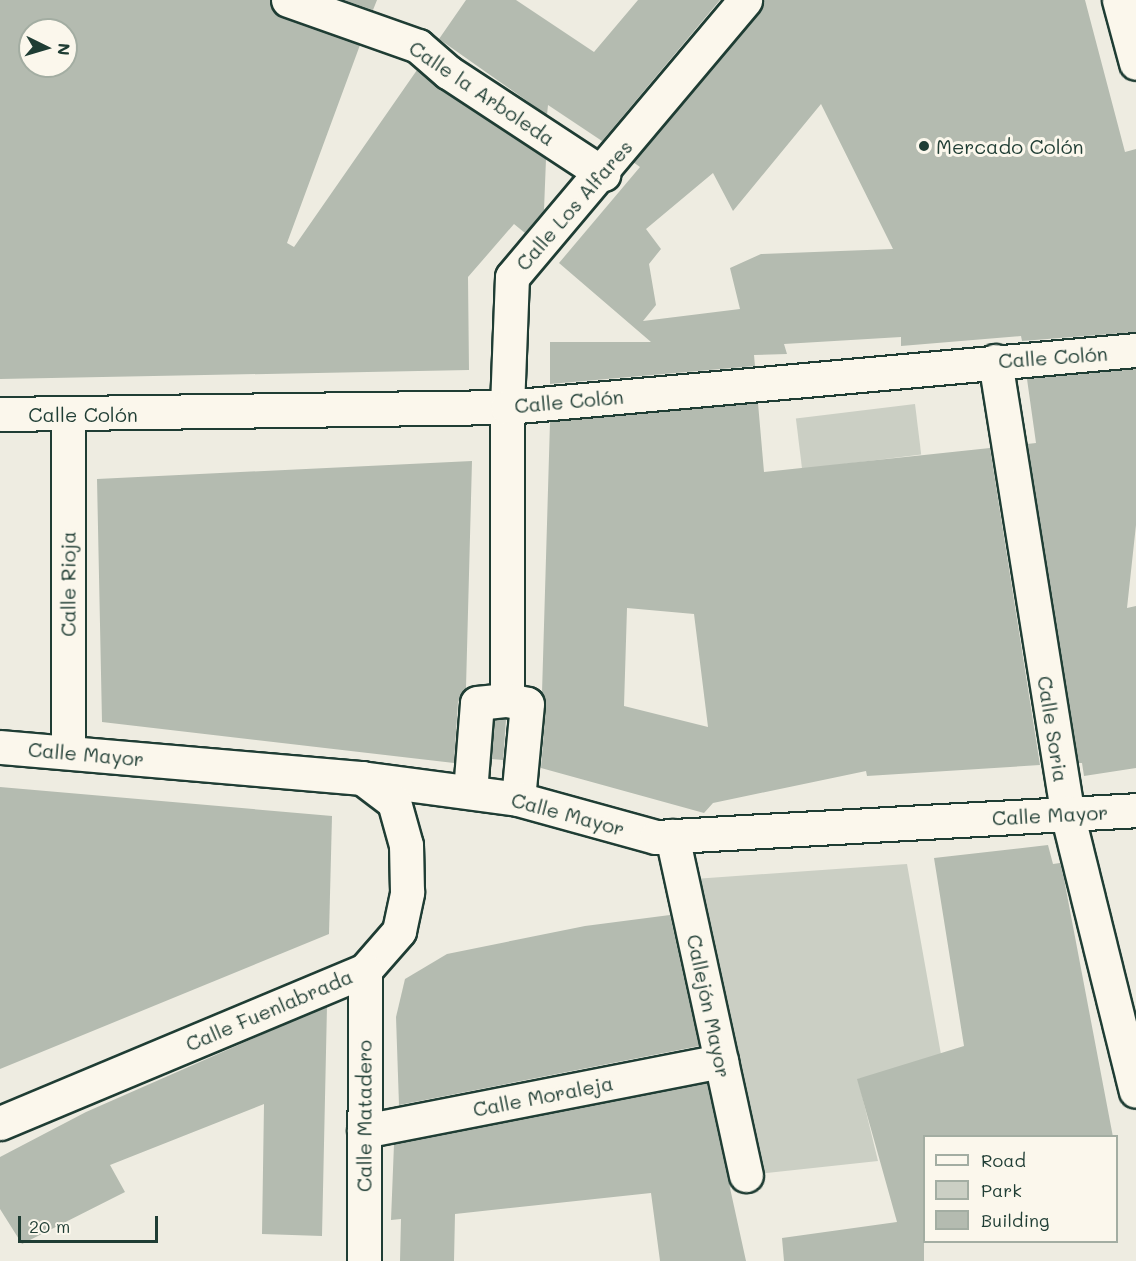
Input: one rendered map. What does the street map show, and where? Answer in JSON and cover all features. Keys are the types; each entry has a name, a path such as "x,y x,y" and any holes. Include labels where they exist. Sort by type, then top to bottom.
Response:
{"street":[{"name":"Calle la Arboleda","path":"288,0 418,46 448,72 603,174"},
{"name":"Calle Los Alfares","path":"507,700 507,407 512,277 603,174 745,0"},
{"path":"1119,0 1136,63"},
{"name":"Calle Colón","path":"0,414 69,415 507,407 1136,350"},
{"name":"Calle Soria","path":"995,361 1067,813 1136,1091"},
{"name":"Calle Rioja","path":"68,752 69,415"},
{"path":"470,792 477,703 507,700 527,704 518,799"},
{"name":"Calle Mayor","path":"0,747 361,778 470,792 518,799 656,837 1136,810"},
{"name":"Calle Fuenlabrada","path":"0,1124 365,970 399,931 407,892 406,845 394,802 361,778"},
{"name":"Callejón Mayor","path":"672,836 746,1175"},
{"name":"Calle Matadero","path":"363,1261 365,970"},
{"name":"Calle Moraleja","path":"364,1131 721,1061"}],"green space":[{"path":"915,404 921,455 802,469 796,419"},
{"path":"907,864 942,1060 858,1079 878,1161 758,1174 694,879"}],"building":[{"path":"0,0 270,0 273,12 281,17 360,45 287,243 294,247 417,70 546,159 544,210 525,233 514,224 468,277 469,370 0,379"},
{"path":"344,0 377,0 373,10"},
{"path":"466,0 516,0 594,52 638,0 720,0 602,141 548,105 547,115 439,39"},
{"path":"763,0 1085,0 1125,152 1136,149 1136,332 1022,341 1021,336 901,346 901,337 784,344 787,354 754,355 755,366 550,384 550,342 651,342 559,263 640,167 633,162 759,12","holes":["821,104 893,249 761,254 730,268 740,309 643,321 656,305 649,264 661,249 646,229 713,173 733,211"]},
{"path":"1136,369 1136,525 1127,608 1136,606 1136,768 1084,776 1082,763 1078,763 1027,444 1036,443 1027,379"},
{"path":"758,403 764,472 990,448 1040,765 867,776 866,771 713,803 704,813 541,768 546,706 542,693 550,422","holes":["627,608 694,614 708,727 624,706"]},
{"path":"472,461 466,688 458,702 454,763 102,722 97,479"},
{"path":"494,718 506,719 503,760 491,759"},
{"path":"0,787 332,816 329,934 0,1069"},
{"path":"1048,845 1053,864 1060,863 1113,1135 923,1135 924,1261 784,1261 782,1238 897,1222 857,1079 964,1046 934,858"},
{"path":"670,915 699,1046 399,1105 396,1017 405,979 447,954 585,926"},
{"path":"327,1006 322,1236 262,1234 264,1104 110,1165 125,1192 22,1244 0,1209 0,1157 86,1112"},
{"path":"707,1083 746,1261 660,1261 651,1193 455,1214 454,1261 400,1261 401,1219 391,1220 394,1144"}],"place":[{"name":"Mercado Colón","path":"924,146"}]}
